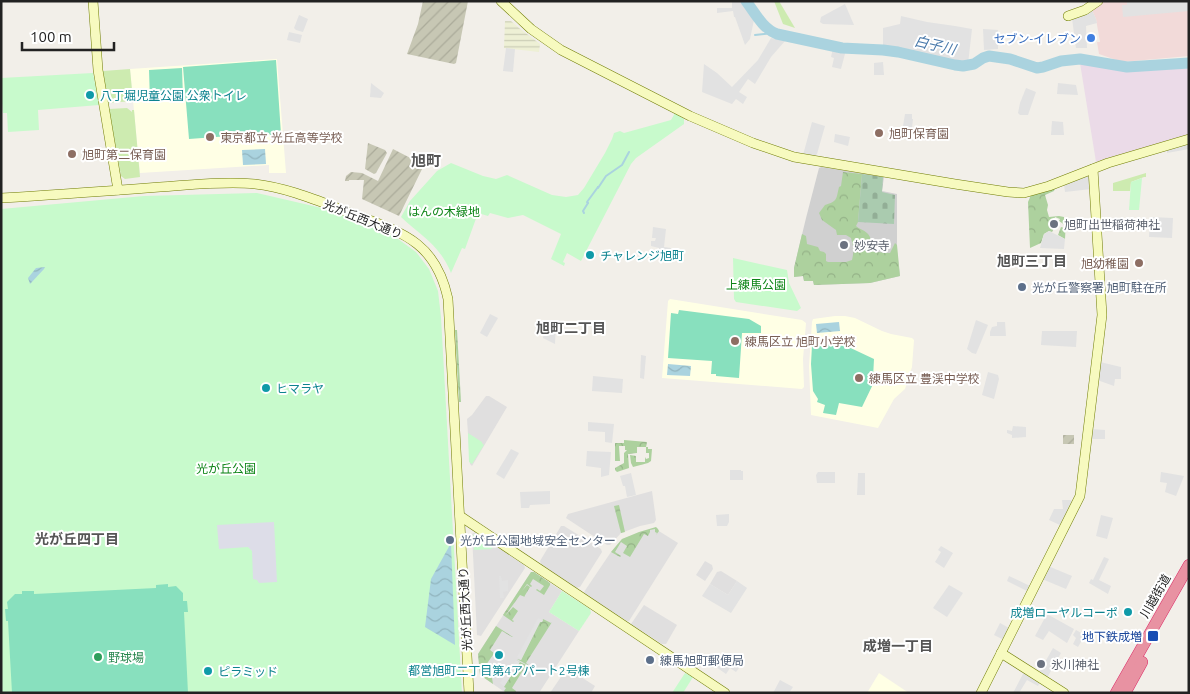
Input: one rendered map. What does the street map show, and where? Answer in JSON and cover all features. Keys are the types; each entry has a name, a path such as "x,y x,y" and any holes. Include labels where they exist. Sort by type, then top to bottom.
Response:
{"highway":[{"name":"川越街道","path":"1116,693 1189,565"},
{"name":"川越街道","path":"1125,693 1189,580"}],"street":[{"path":"93,1 98,70 118,190"},
{"path":"502,1 531,29 561,50 690,116 790,156 955,184 1024,193 1189,139"},
{"path":"1068,16 1086,10 1098,1"},
{"path":"981,693 1080,496 1102,315 1093,169"},
{"name":"光が丘西大通り","path":"1,198 222,184 254,184 299,195 392,228 420,246 439,271 448,299 469,693"},
{"path":"460,516 725,693"},
{"path":"1001,653 1064,693"}],"shaded area":[{"path":"423,1 468,1 456,63 407,54 418,24"},
{"path":"732,1 742,1 754,20 750,39 745,45 733,11 717,13 717,8 732,8"},
{"path":"1105,1 1189,1 1189,56 1122,62 1099,54 1097,42 1100,42 1096,19 1092,10"},
{"path":"1127,1 1189,1 1189,11 1123,17 1122,5 1127,5"},
{"path":"845,4 854,25 823,24 820,22 821,17"},
{"path":"1092,10 1097,23 1086,26 1087,48 1076,48 1072,18"},
{"path":"299,15 308,19 303,32 294,28"},
{"path":"901,16 972,29 968,64 883,46 883,28 900,24"},
{"path":"505,21 511,21 540,44 539,52 504,48"},
{"path":"983,29 998,30 998,49 984,50"},
{"path":"289,32 302,35 300,43 287,40"},
{"path":"771,38 785,41 771,57 755,84 748,79 739,92 747,97 743,104 736,99 732,104 702,92 704,64 732,87 758,60"},
{"path":"506,48 515,49 513,72 503,71"},
{"path":"833,48 846,50 841,69 832,67 834,58 831,57"},
{"name":"東京都立 光丘高等学校","path":"277,59 286,173 269,173 269,165 140,173 130,69"},
{"path":"883,62 884,75 874,75 874,63"},
{"path":"1080,63 1134,71 1189,68 1189,135 1096,162"},
{"path":"371,83 384,93 381,98 370,97"},
{"path":"1058,83 1076,85 1078,95 1057,94"},
{"path":"1026,88 1036,92 1028,115 1020,115 1018,113 1020,103"},
{"path":"905,114 912,114 912,128 903,126"},
{"path":"1052,121 1063,122 1064,135 1051,135"},
{"path":"812,122 825,126 817,154 814,156 803,155"},
{"path":"835,134 850,137 848,146 834,142"},
{"path":"368,143 385,150 387,153 374,174 365,169"},
{"path":"1189,144 1189,149 1167,153 1167,150"},
{"path":"393,149 424,165 399,216 362,199 364,180 345,181 346,176 351,172 362,173 378,181"},
{"path":"819,168 884,177 882,191 897,194 897,252 900,276 870,283 814,285 813,281 804,281 803,276 794,277 794,268 806,218"},
{"path":"1087,175 1090,177 1091,189 1065,192 1064,184"},
{"path":"1150,217 1173,218 1172,238 1149,237"},
{"path":"653,227 666,229 664,247 671,248 670,251 651,246 651,241 655,241 656,238 652,238"},
{"path":"1049,231 1065,239 1064,249 1040,248 1044,234"},
{"name":"練馬区立 旭町小学校","path":"670,299 802,320 806,323 803,359 804,387 802,389 662,378 668,301"},
{"path":"490,314 498,318 487,337 480,333"},
{"name":"練馬区立 豊渓中学校","path":"835,316 855,318 882,331 914,340 912,367 905,389 894,399 878,428 811,415 809,366 812,322 813,319"},
{"path":"976,320 988,325 976,354 967,349"},
{"path":"997,322 1005,322 1006,336 990,336 992,327 997,326"},
{"path":"556,323 555,344 543,338 544,333"},
{"path":"1042,331 1077,331 1076,347 1041,345"},
{"path":"641,355 646,356 644,379 640,378"},
{"path":"1100,362 1121,367 1121,379 1115,379 1114,386 1098,379"},
{"path":"988,372 998,375 999,379 994,399 982,395"},
{"path":"593,376 623,379 622,393 592,391"},
{"path":"486,396 507,407 472,466 470,464 467,419"},
{"path":"588,422 614,424 612,443 605,442 605,432 588,431"},
{"path":"1013,426 1026,427 1026,437 1012,438 1012,435 1007,433 1007,430 1012,431"},
{"path":"1091,429 1105,430 1105,439 1090,439"},
{"path":"1063,435 1074,435 1074,444 1063,444"},
{"path":"511,449 519,453 504,479 496,474"},
{"path":"587,451 611,452 609,475 601,477 601,468 586,466"},
{"path":"730,470 743,471 743,480 730,480"},
{"path":"818,472 835,472 835,483 817,483 816,475"},
{"path":"1161,472 1184,476 1176,496 1165,492 1167,483 1160,482"},
{"path":"631,473 636,495 627,497 625,486 623,486 620,476"},
{"path":"858,473 865,473 865,495 857,495"},
{"path":"550,491 550,504 530,505 529,508 521,508 520,492"},
{"path":"652,491 656,520 654,523 621,533 610,545 607,545 566,518 568,514"},
{"path":"1062,500 1071,500 1073,503 1062,526 1049,520 1054,509 1063,509"},
{"path":"729,514 727,526 717,526 716,515"},
{"path":"1101,515 1113,518 1107,539 1096,536"},
{"path":"274,522 277,582 259,583 253,579 252,551 248,547 219,549 217,525"},
{"path":"561,526 601,549 602,552 580,587 576,588 541,564 540,561"},
{"path":"654,528 678,543 629,621 627,621 584,592 622,539"},
{"path":"475,532 524,565 525,568 481,636 477,635 472,534"},
{"path":"941,546 953,553 944,568 935,562 941,552 938,550"},
{"path":"1104,557 1109,559 1099,580 1111,586 1108,594 1089,583 1091,579 1093,580"},
{"path":"705,561 712,565 713,569 705,581 696,575"},
{"path":"1048,566 1072,576 1066,589 1042,579"},
{"path":"721,571 737,581 728,595 710,584 717,572"},
{"path":"531,572 534,572 562,591 549,612 579,631 539,693 506,693 480,675 478,654"},
{"path":"499,576 501,576 502,581 508,580 508,591 503,592 504,598 500,598"},
{"path":"1009,576 1030,586 1027,591 1007,581"},
{"path":"737,581 747,588 731,613 702,596 710,584 728,595"},
{"path":"949,585 963,593 947,617 933,608"},
{"path":"644,605 677,625 666,644 662,644 631,624"},
{"path":"1047,614 1074,629 1067,643 1049,631 1043,640 1035,636"},
{"path":"538,618 543,620 540,622 521,660 517,657"},
{"path":"1000,623 1009,628 1004,640 994,635"},
{"path":"1076,630 1085,635 1078,647 1073,644 1076,638 1073,635"},
{"path":"1053,648 1061,653 1047,678 1039,673"},
{"path":"725,653 742,664 736,672 730,668 726,674 716,667"},
{"path":"516,660 520,662 504,686 500,683"},
{"path":"567,668 595,686 591,693 550,693"},
{"path":"1024,672 1040,682 1038,686 1027,680 1019,693 1013,693"},
{"path":"879,673 909,693 867,693"},
{"path":"780,680 793,687 789,693 773,693"}],"green space":[{"path":"774,1 779,1 795,28 783,24"},
{"path":"276,60 281,134 270,135 269,133 189,139 183,67"},
{"path":"182,68 183,98 150,101 149,70"},
{"path":"130,69 133,101 108,103 103,71"},
{"path":"93,73 99,105 38,110 39,130 8,132 7,113 3,113 1,78"},
{"path":"127,108 132,112 134,110 140,177 125,179 121,176 109,109"},
{"name":"はんの木緑地","path":"675,113 684,119 684,124 636,158 631,164 581,261 567,253 563,262 565,263 564,266 551,259 561,234 523,215 508,218 490,213 488,216 478,213 465,249 462,248 451,273 447,263 436,248 401,217 410,201 437,171 451,163 483,176 496,179 507,175 552,195 566,197 578,195 605,153 614,133 620,131 624,133 671,120"},
{"path":"843,172 862,174 858,222 856,226 869,235 875,252 890,253 895,243 897,245 900,276 870,283 814,285 813,281 804,281 803,276 794,277 794,268 802,234 806,236 807,244 818,247 820,251 826,254 826,261 846,262 852,260 854,250 851,238 846,235 837,235 836,230 822,220 819,213 825,205 836,199 839,187 841,186"},
{"path":"1146,173 1146,177 1131,182 1130,191 1113,191 1113,183"},
{"path":"862,174 883,177 882,192 895,195 894,224 858,222"},
{"path":"1142,178 1139,210 1129,210 1131,182"},
{"path":"1055,188 1054,191 1045,195 1048,205 1047,210 1049,217 1059,216 1064,217 1064,220 1066,220 1065,239 1058,235 1061,227 1064,228 1065,225 1059,221 1060,219 1055,217 1050,223 1052,224 1051,227 1054,228 1052,232 1049,231 1044,234 1041,243 1030,248 1028,202 1031,195"},
{"name":"光が丘公園","path":"257,193 326,209 394,236 416,252 429,269 438,291 441,317 462,693 1,693 1,209 144,196"},
{"name":"上練馬公園","path":"733,258 787,270 789,283 801,308 797,311 736,302 734,299"},
{"path":"679,310 749,319 761,326 761,333 742,333 739,378 711,374 712,361 668,358 671,313 678,314"},
{"path":"455,330 457,330 461,402 459,402"},
{"path":"840,343 874,359 873,378 875,380 862,407 839,403 836,415 823,413 825,405 817,402 818,399 813,391 812,345"},
{"path":"468,433 484,445 472,464 469,462"},
{"path":"624,440 647,442 646,447 637,447 637,453 628,454 629,468 617,472 615,468 624,463 624,453 627,450 625,450 625,446 619,446 620,461 615,461 615,443 624,443"},
{"path":"646,447 652,449 651,461 633,467 630,455 636,456 636,462 645,462 645,457 646,459 649,458 649,453 646,453"},
{"path":"619,505 625,532 621,533 614,506"},
{"path":"656,527 659,531 656,535 655,529 650,530 648,536 644,534 630,557 623,553 627,546 621,542 615,552 620,557 611,552 622,539"},
{"path":"475,534 492,545 492,549 474,550 473,535"},
{"path":"531,572 534,572 550,583 544,595 536,590 540,591 544,586 533,579 530,584 532,586 527,584 522,591 527,585 530,587 524,597 520,595 505,616 513,607 518,611 512,620 513,622 503,615"},
{"name":"野球場","path":"168,584 168,587 176,586 183,593 183,601 187,601 188,612 184,612 188,693 12,693 8,621 6,621 5,609 8,609 7,602 15,594 22,594 22,591 34,591 34,594 156,588 156,585"},
{"path":"562,591 590,609 591,613 579,631 549,612"},
{"path":"543,619 552,622 526,663 531,667 517,659 521,660"},
{"path":"496,626 513,637 502,631 490,650 498,656 497,658 493,655 483,669 492,678 493,684 480,675 478,654"},
{"path":"516,660 528,666 527,668 525,667 512,688 516,691 515,693 506,693 504,691 506,688 504,687 519,663"},
{"path":"685,673 693,677 683,693 672,693"}],"water":[{"path":"265,149 266,164 243,165 242,150"},
{"path":"45,267 30,284 28,278 36,268"},
{"path":"839,322 840,331 817,333 816,324"},
{"path":"668,364 691,366 690,376 667,375"},
{"path":"451,543 455,645 425,627 431,579"}],"waterway":[{"name":"白子川","path":"746,1 763,25 777,34 842,48 898,52 955,65 974,64 989,56 1010,59 1037,68 1061,61 1080,59 1127,67 1189,63"},
{"path":"755,35 773,33"},
{"path":"598,187 606,176 622,165 629,152"},
{"path":"588,203 598,187"},
{"path":"584,213 583,211 588,203"}],"place":[{"name":"セブン-イレブン","path":"1091,38"},
{"name":"八丁堀児童公園 公衆トイレ","path":"90,95"},
{"name":"旭町保育園","path":"879,133"},
{"name":"東京都立 光丘高等学校","path":"210,137"},
{"name":"旭町第二保育園","path":"72,154"},
{"name":"旭町出世稲荷神社","path":"1054,224"},
{"name":"妙安寺","path":"844,245"},
{"name":"チャレンジ旭町","path":"590,255"},
{"name":"旭幼稚園","path":"1139,263"},
{"name":"光が丘警察署 旭町駐在所","path":"1022,287"},
{"name":"練馬区立 旭町小学校","path":"735,341"},
{"name":"練馬区立 豊渓中学校","path":"859,378"},
{"name":"ヒマラヤ","path":"266,388"},
{"name":"光が丘公園地域安全センター","path":"450,540"},
{"name":"成増ローヤルコーポ","path":"1128,612"},
{"name":"地下鉄成増","path":"1153,636"},
{"name":"都営旭町二丁目第4アパート2号棟","path":"499,655"},
{"name":"野球場","path":"98,657"},
{"name":"練馬旭町郵便局","path":"650,660"},
{"name":"氷川神社","path":"1041,664"},
{"name":"ピラミッド","path":"208,671"}],"district":[{"name":"旭町","path":"426,160"},
{"name":"旭町三丁目","path":"1032,261"},
{"name":"旭町二丁目","path":"571,328"},
{"name":"光が丘四丁目","path":"77,539"},
{"name":"成増一丁目","path":"898,646"}]}
